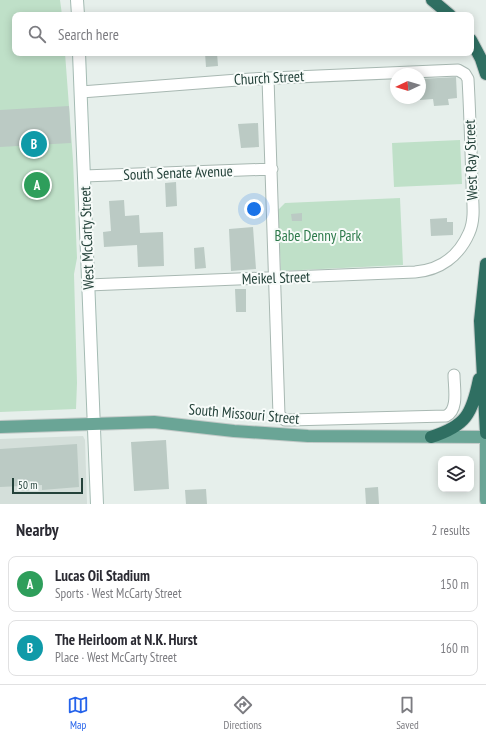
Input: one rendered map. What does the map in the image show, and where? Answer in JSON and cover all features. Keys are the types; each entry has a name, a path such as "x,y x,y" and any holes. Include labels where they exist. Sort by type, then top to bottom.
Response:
{"highway":[{"path":"432,0 446,12"},
{"path":"474,46 481,59 486,74"},
{"path":"486,264 480,321 486,433"},
{"path":"431,437 453,428 467,415 474,403 483,360"}],"main road":[{"path":"77,0 78,12"},
{"name":"West McCarty Street","path":"79,56 97,504"},
{"name":"South Missouri Street","path":"0,427 154,422 234,431 308,436 486,437"},
{"path":"486,444 486,500"}],"street":[{"name":"Church Street","path":"81,92 268,78 458,70"},
{"name":"West Ray Street","path":"457,252 470,232 473,209 468,79 463,72 458,70"},
{"path":"268,78 275,278"},
{"name":"South Senate Avenue","path":"84,176 272,169"},
{"name":"Meikel Street","path":"88,285 419,271 440,265 457,252"},
{"name":"South Missouri Street","path":"275,278 279,411 283,419 446,416 450,412 454,402 454,375"}],"shaded area":[{"path":"83,436 85,440 87,504 0,504 0,439"}],"green space":[{"path":"0,0 60,0 62,12 12,12 12,56 65,56 73,160 77,258 74,274 77,383 76,409 0,412"},
{"path":"460,140 462,184 394,187 392,143"},
{"name":"Babe Denny Park","path":"400,198 403,265 281,271 278,210 285,203"}],"building":[{"path":"205,56 217,56 218,66 206,67"},
{"path":"456,77 457,98 448,99 449,105 434,106 433,99 426,100 426,79"},
{"path":"69,106 71,143 0,147 0,110"},
{"path":"258,123 259,147 241,148 238,124"},
{"path":"176,182 177,206 166,207 165,183"},
{"path":"124,200 125,216 139,215 140,233 163,232 164,266 138,267 137,245 104,247 103,232 111,231 109,201"},
{"path":"302,213 302,221 292,221 291,214"},
{"path":"447,218 447,222 453,222 453,235 431,236 430,219"},
{"path":"253,227 256,269 231,271 229,229"},
{"path":"204,247 206,268 195,269 194,248"},
{"path":"235,289 246,289 246,312 236,312"},
{"path":"166,440 169,489 134,491 131,442"},
{"path":"77,444 79,487 42,490 42,485 0,487 0,449"},
{"path":"378,487 379,504 366,504 365,488"},
{"path":"206,489 207,504 186,504 185,490"}],"place":[{"name":"The Heirloom at N.K. Hurst","path":"34,144"},
{"name":"Lucas Oil Stadium","path":"37,185"}]}
